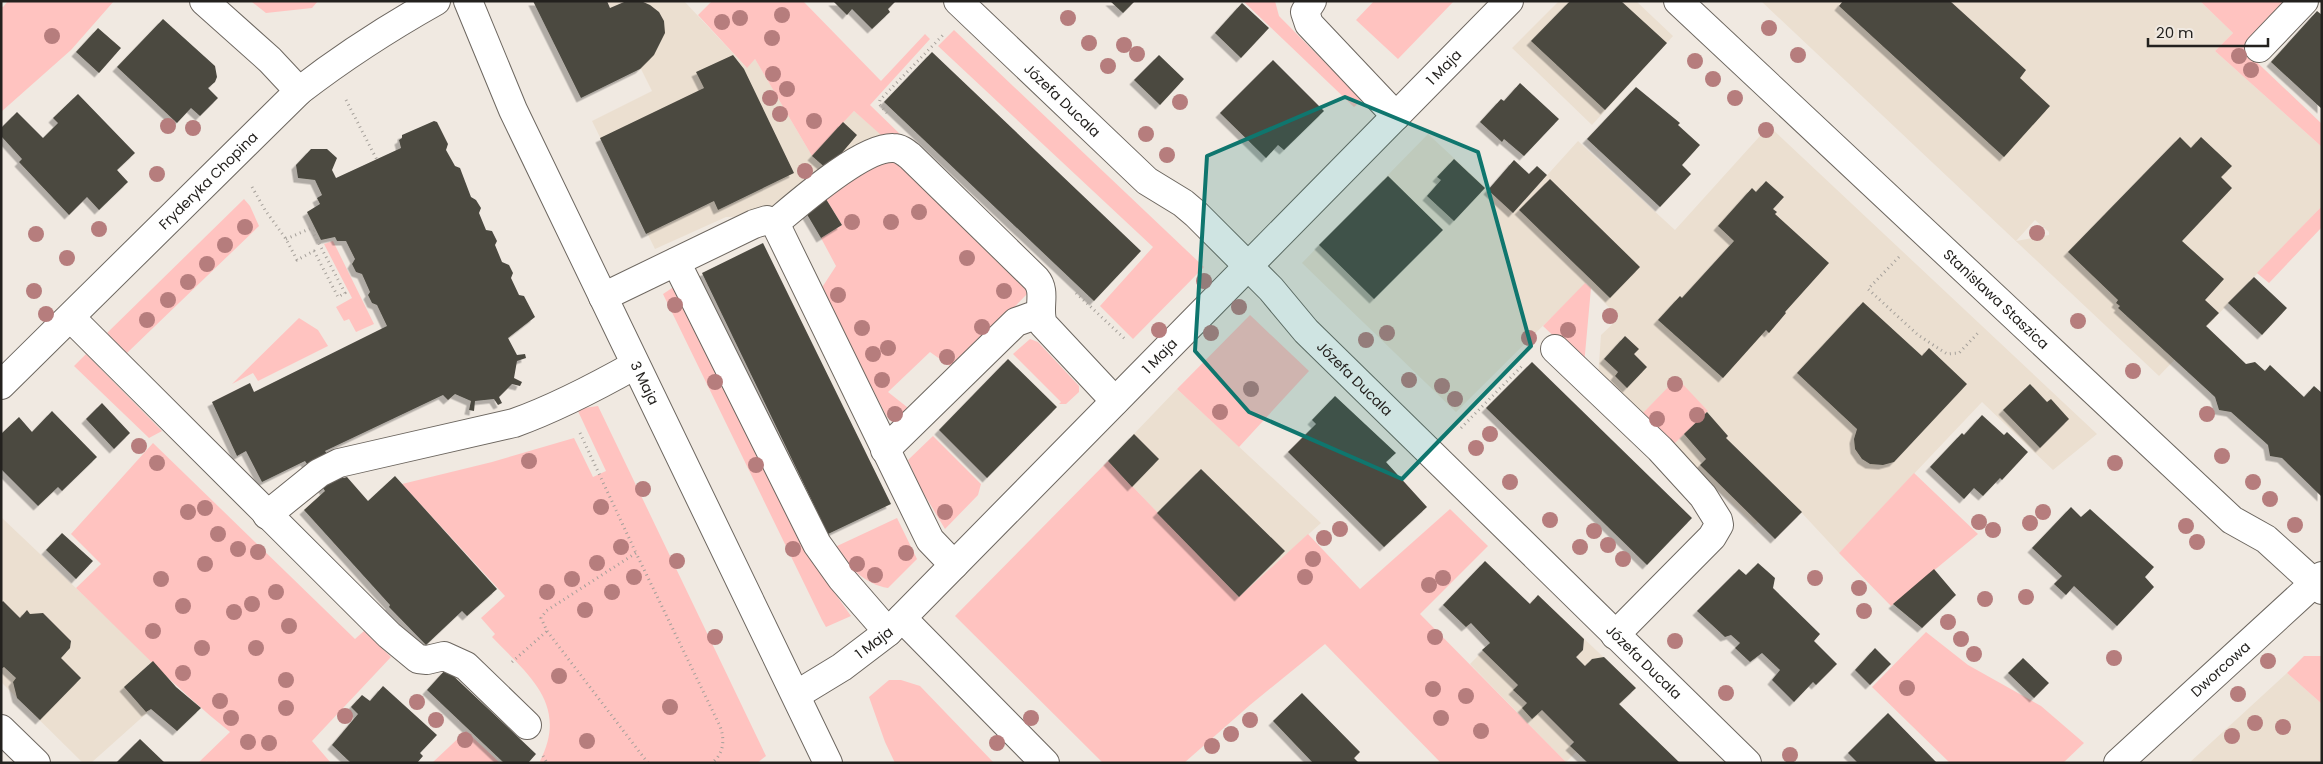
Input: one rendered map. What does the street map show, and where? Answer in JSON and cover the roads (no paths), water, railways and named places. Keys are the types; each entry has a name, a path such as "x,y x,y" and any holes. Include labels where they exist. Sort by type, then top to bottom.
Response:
{"street":[{"path":"204,1 270,60 299,91"},
{"name":"Fryderyka Chopina","path":"1,385 299,91 379,33 436,1"},
{"name":"3 Maja","path":"468,1 513,110 828,763"},
{"name":"Józefa Ducala","path":"958,1 1147,181 1183,203 1196,214 1271,289 1306,331 1747,763"},
{"path":"1312,1 1305,12 1309,24 1396,116"},
{"name":"Stanisława Staszica","path":"1678,1 2232,520 2266,539 2319,583"},
{"path":"2259,48 2304,1"},
{"name":"1 Maja","path":"796,695 842,667 895,625 1396,116 1500,4"},
{"path":"775,223 820,186 852,165 884,149 899,149 910,156 1036,279 1043,290 1040,316 1049,332 1115,401"},
{"path":"603,297 754,224 767,220 775,223 930,540 954,565"},
{"path":"676,262 817,544 842,579 895,625 1045,763"},
{"path":"886,450 1016,322 1040,316"},
{"path":"71,318 354,602 408,652 418,659 426,660 444,656 457,660 527,725"},
{"path":"1555,349 1666,456 1703,496 1718,520 1719,525 1712,537 1615,635"},
{"path":"267,515 319,473 339,463 490,429 538,414 635,365"},
{"name":"Dworcowa","path":"2118,763 2319,583"},
{"path":"1,729 36,763"}]}
